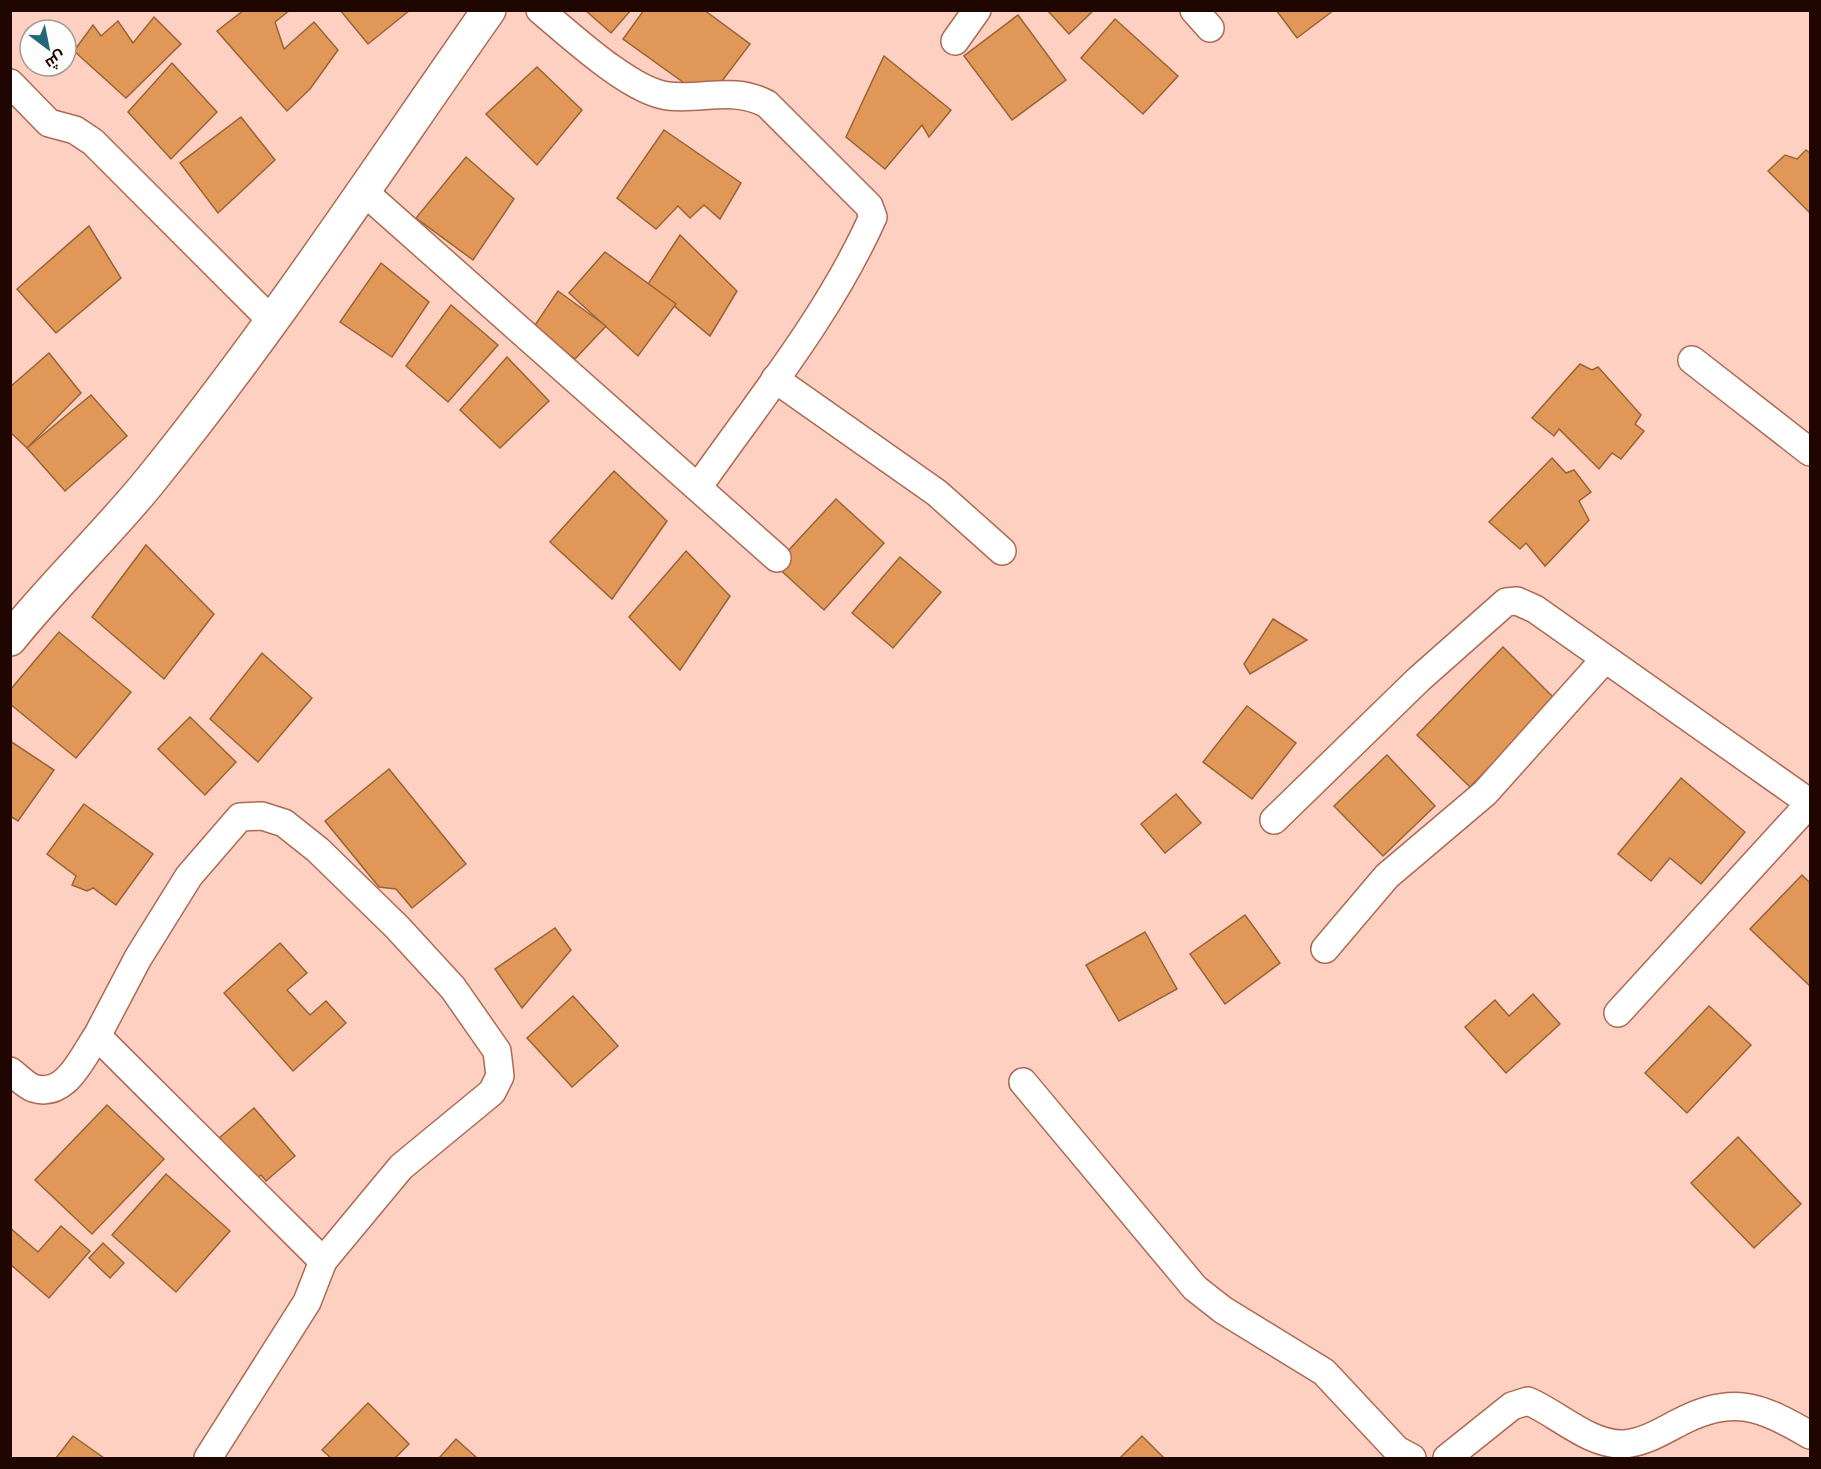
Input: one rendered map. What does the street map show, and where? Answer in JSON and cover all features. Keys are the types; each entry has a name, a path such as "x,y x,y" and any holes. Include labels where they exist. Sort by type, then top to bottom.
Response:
{"street":[{"path":"10,639 44,596 148,483 271,321 489,10"},
{"path":"540,10 611,68 646,90 666,96 693,97 731,93 755,98 767,104 868,206 873,217 845,272 812,328 699,486"},
{"path":"955,41 978,10"},
{"path":"10,83 49,123 75,130 93,142 271,321"},
{"path":"362,190 699,486 777,558"},
{"path":"1692,360 1810,452"},
{"path":"775,379 937,493 1002,551"},
{"path":"1274,820 1419,680 1506,602 1517,602 1535,609 1810,803 1618,1013"},
{"path":"1325,949 1387,876 1485,794 1605,658"},
{"path":"10,1071 32,1088 48,1090 64,1084 97,1036 138,958 189,876 240,817 262,816 284,824 318,849 397,927 453,988 497,1052 500,1076 492,1092 401,1167 323,1261 307,1302 208,1458"},
{"path":"97,1036 323,1261"},
{"path":"1023,1082 1195,1288 1223,1310 1324,1372 1397,1449 1412,1458"},
{"path":"1447,1458 1512,1406 1528,1401 1605,1441 1623,1444 1652,1437 1694,1414 1720,1405 1751,1408 1807,1428"}],"building":[{"path":"244,10 290,10 275,22 284,49 314,22 338,50 310,89 287,111 217,31"},
{"path":"340,10 410,10 368,44"},
{"path":"585,10 631,10 611,33"},
{"path":"644,10 704,10 750,44 722,81 687,85 623,39"},
{"path":"1047,10 1094,10 1069,34"},
{"path":"1276,10 1334,10 1297,38"},
{"path":"1018,15 1066,80 1012,120 964,56"},
{"path":"154,17 181,44 126,98 78,55 78,46 93,25 101,36 118,21 133,43"},
{"path":"1115,19 1178,76 1143,114 1081,58"},
{"path":"884,56 951,110 929,137 922,125 885,169 846,137"},
{"path":"172,63 217,112 171,159 128,112"},
{"path":"537,67 582,110 537,165 486,114"},
{"path":"241,117 275,160 218,213 180,163"},
{"path":"664,130 741,183 720,219 704,205 690,218 678,206 656,229 617,198"},
{"path":"1806,150 1810,153 1810,213 1768,171 1785,155 1797,159"},
{"path":"466,157 514,199 473,260 416,218"},
{"path":"89,226 121,278 56,333 17,289"},
{"path":"680,235 737,291 710,336 648,284"},
{"path":"605,252 676,304 638,356 569,293"},
{"path":"381,263 429,302 392,357 340,322"},
{"path":"558,291 606,326 575,359 533,328"},
{"path":"451,305 498,345 448,402 406,366"},
{"path":"49,353 81,393 27,448 10,432 10,387"},
{"path":"507,357 549,401 500,448 460,410"},
{"path":"1580,364 1592,370 1598,367 1641,415 1635,424 1644,431 1621,459 1612,453 1599,469 1559,429 1554,436 1532,418"},
{"path":"91,395 127,436 65,491 27,448"},
{"path":"1552,458 1566,473 1574,470 1591,492 1579,501 1589,520 1545,566 1526,543 1520,549 1489,522"},
{"path":"614,471 667,521 612,599 550,542"},
{"path":"836,499 884,543 824,610 775,565"},
{"path":"146,545 214,614 164,679 92,617"},
{"path":"686,551 730,596 680,670 629,617"},
{"path":"900,557 941,592 893,648 852,613"},
{"path":"1273,619 1307,640 1250,674 1244,664"},
{"path":"59,632 131,692 76,758 10,704 10,690"},
{"path":"1503,647 1555,699 1470,787 1417,735"},
{"path":"262,653 312,698 258,762 210,719"},
{"path":"1247,706 1296,743 1252,799 1203,762"},
{"path":"190,717 236,762 205,795 158,749"},
{"path":"10,741 54,770 18,821 10,816"},
{"path":"1387,755 1435,806 1383,856 1334,806"},
{"path":"389,769 466,864 412,908 396,889 379,887 325,821"},
{"path":"1681,778 1745,832 1701,884 1670,858 1651,881 1618,854"},
{"path":"1176,794 1201,823 1165,853 1141,824"},
{"path":"84,804 153,854 116,905 93,888 87,891 72,885 76,876 47,854"},
{"path":"1802,875 1810,883 1810,986 1750,929"},
{"path":"1245,915 1280,963 1225,1004 1190,954"},
{"path":"555,928 571,950 522,1008 495,969"},
{"path":"1145,932 1177,989 1119,1021 1086,965"},
{"path":"280,943 307,973 287,990 310,1015 326,1001 346,1023 293,1071 224,993"},
{"path":"1533,994 1560,1024 1506,1073 1465,1027 1495,1000 1509,1016"},
{"path":"573,996 618,1046 572,1087 527,1038"},
{"path":"1709,1006 1751,1045 1687,1113 1645,1073"},
{"path":"107,1105 164,1159 92,1234 35,1180"},
{"path":"254,1108 295,1156 266,1181 261,1175 254,1180 219,1138"},
{"path":"1738,1137 1801,1204 1754,1248 1691,1183"},
{"path":"166,1174 230,1231 176,1292 112,1235"},
{"path":"61,1226 90,1251 49,1298 10,1264 10,1228 38,1252"},
{"path":"103,1243 124,1263 110,1278 89,1258"},
{"path":"368,1403 409,1444 395,1458 331,1458 322,1450"},
{"path":"73,1436 104,1458 56,1458"},
{"path":"1142,1436 1164,1458 1120,1458"},
{"path":"456,1439 477,1458 439,1458"}]}
